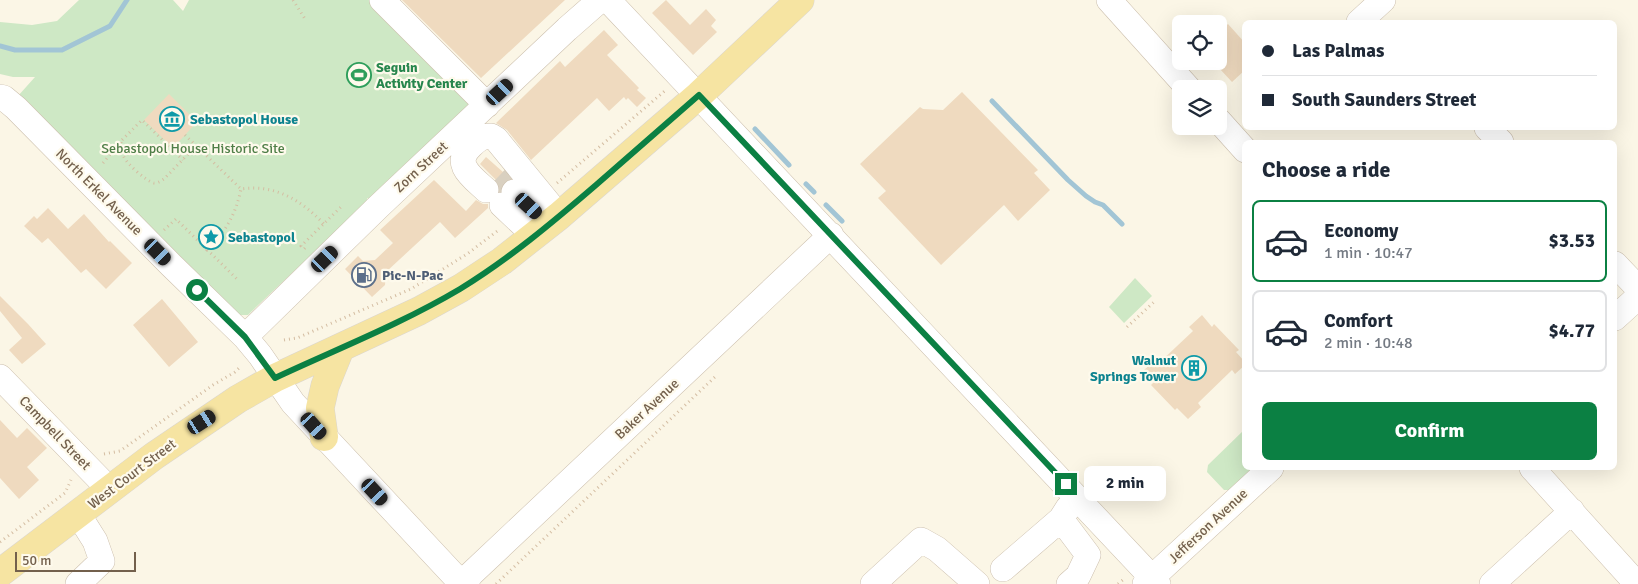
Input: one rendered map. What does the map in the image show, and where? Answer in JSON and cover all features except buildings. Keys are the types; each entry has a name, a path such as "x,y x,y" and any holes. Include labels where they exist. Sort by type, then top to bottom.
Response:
{"main road":[{"name":"West Court Street","path":"0,573 202,422 238,399 275,378 419,311 461,288 502,261 548,226 699,95 800,0"},
{"path":"324,437 320,408 325,386 340,349"}],"street":[{"path":"382,0 486,105"},
{"name":"Zorn Street","path":"245,337 378,207 600,0"},
{"path":"608,0 1078,498 1152,582"},
{"path":"1110,1 1181,80"},
{"name":"North Erkel Avenue","path":"0,97 4,98 20,112 245,337 293,403 463,584"},
{"path":"1488,130 1499,140"},
{"path":"491,136 496,139 542,196 548,226 467,172 464,167 464,156 480,138 491,136"},
{"name":"Baker Avenue","path":"463,584 471,574 831,235"},
{"path":"1617,266 1638,288"},
{"path":"1617,316 1638,297"},
{"name":"Campbell Street","path":"0,377 110,490"},
{"name":"Jefferson Avenue","path":"1152,582 1269,470"},
{"path":"1534,470 1634,573"},
{"path":"1003,569 1060,518 1078,498"},
{"path":"1492,584 1572,511"},
{"path":"78,514 96,540 102,561 78,584"},
{"path":"1060,518 1088,556 1078,576 1069,584"},
{"path":"873,584 921,540 938,549 977,584"}],"path":[{"path":"293,0 305,19"},
{"path":"542,196 667,89 668,84"},
{"path":"103,163 142,120 183,160"},
{"path":"185,135 241,189 259,188 284,194 304,204 324,224"},
{"path":"121,141 124,159 128,164 155,183 164,179 195,145"},
{"path":"206,250 217,240 231,220 241,189"},
{"path":"284,340 297,338 411,289 467,254 503,196"},
{"path":"309,244 304,249 301,246 343,205"},
{"path":"164,230 176,219 237,279"},
{"path":"1127,328 1154,302"},
{"path":"104,454 120,451 239,368"},
{"path":"496,584 716,376"},
{"path":"0,542 65,493 71,480"}],"green space":[{"name":"Sebastopol House Historic Site","path":"79,0 173,0 183,11 189,0 375,0 476,101 370,200 367,198 367,202 248,315 239,315 18,96 35,77 13,77 0,74 0,22 32,25 57,21"},
{"path":"1135,278 1152,296 1124,323 1109,307"},
{"path":"1242,432 1242,470 1254,470 1229,490 1224,490 1207,472 1208,465"}],"waterway":[{"path":"0,46 15,50 62,50 110,26 127,0"},
{"path":"992,101 1068,180 1086,196 1103,205 1122,224"},
{"path":"755,129 789,165"},
{"path":"806,184 814,192"},
{"path":"826,205 842,221"}],"tunnel":[{"path":"498,177 514,192"}],"place":[{"name":"Seguin Activity Center","path":"359,75"},
{"name":"Sebastopol House","path":"172,119"},
{"name":"Sebastopol","path":"211,237"},
{"name":"Pic-N-Pac","path":"364,275"},
{"name":"Walnut Springs Tower","path":"1194,368"}],"route":[{"path":"197,290 245,337 275,378 419,311 461,288 502,261 559,216 699,95 1066,484"}]}
